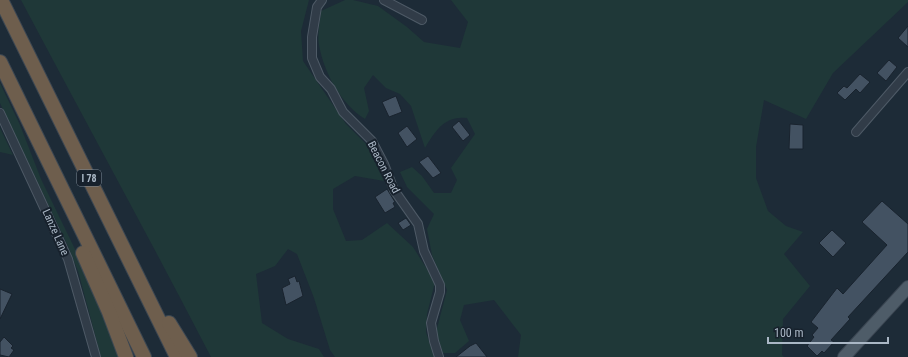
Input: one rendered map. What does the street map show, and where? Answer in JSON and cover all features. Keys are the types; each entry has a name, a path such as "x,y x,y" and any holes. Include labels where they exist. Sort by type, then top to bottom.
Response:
{"highway":[{"name":"I 78","path":"3,4 177,357"},
{"path":"3,4 58,108 134,260 190,357"},
{"name":"I 78","path":"0,62 144,357"},
{"path":"0,68 109,312 126,357"}],"main road":[{"path":"844,357 908,287"}],"street":[{"name":"Beacon Road","path":"322,0 317,7 312,37 312,58 320,77 331,89 343,112 372,141 384,164 394,190 414,218 424,251 438,278 440,292 431,322 434,341 439,357"},
{"path":"384,0 422,20"},
{"path":"856,132 908,72"},
{"name":"Lanze Lane","path":"0,113 68,259 96,357"}],"green space":[{"path":"21,0 309,0 301,31 303,61 346,124 366,144 384,181 355,176 333,189 333,209 346,241 362,240 387,223 413,247 435,282 427,314 426,332 434,357 335,357 330,350 314,298 297,254 288,249 275,266 256,274 262,323 288,339 319,349 324,357 211,357"},
{"path":"345,0 353,0 378,6 407,27 424,42 460,48 468,22 451,0 908,0 908,2 833,73 806,119 764,100 756,147 756,178 768,211 786,226 803,232 784,254 810,286 783,319 782,355 784,357 518,357 521,335 494,300 464,305 460,320 469,341 455,353 443,353 436,332 447,290 432,255 427,229 434,214 407,187 400,172 412,167 422,176 434,193 451,193 457,180 451,168 475,134 467,118 453,119 437,130 425,148 411,106 400,94 386,88 373,75 364,88 369,111 365,119 348,105 329,77 321,56 318,37 321,11"},
{"path":"0,83 20,125 41,179 87,274 121,357 101,357 78,271 67,244 0,103"},
{"path":"0,128 13,155 0,152"}],"building":[{"path":"908,26 908,47 898,38"},
{"path":"889,60 897,67 886,81 877,73"},
{"path":"860,74 870,82 860,93 856,89 845,100 837,93 844,86 847,88"},
{"path":"396,96 402,112 389,117 382,102"},
{"path":"459,121 470,135 463,141 452,127"},
{"path":"790,124 803,125 803,149 789,149"},
{"path":"407,126 417,139 407,147 398,133"},
{"path":"428,156 441,173 433,178 419,162"},
{"path":"387,189 395,202 393,203 395,207 385,213 375,197"},
{"path":"882,201 908,224 908,252 848,317 850,319 831,340 834,342 824,353 822,351 817,356 807,346 814,337 812,335 818,328 811,322 837,288 843,294 887,245 862,222"},
{"path":"406,218 411,225 403,230 398,223"},
{"path":"832,230 846,243 833,257 819,243"},
{"path":"295,276 297,282 299,281 303,296 286,305 282,288 290,284 288,279"},
{"path":"0,289 12,294 0,319"},
{"path":"4,337 13,346 11,348 14,350 9,357 0,355 0,342"},
{"path":"476,343 487,357 456,357 470,346"}]}
